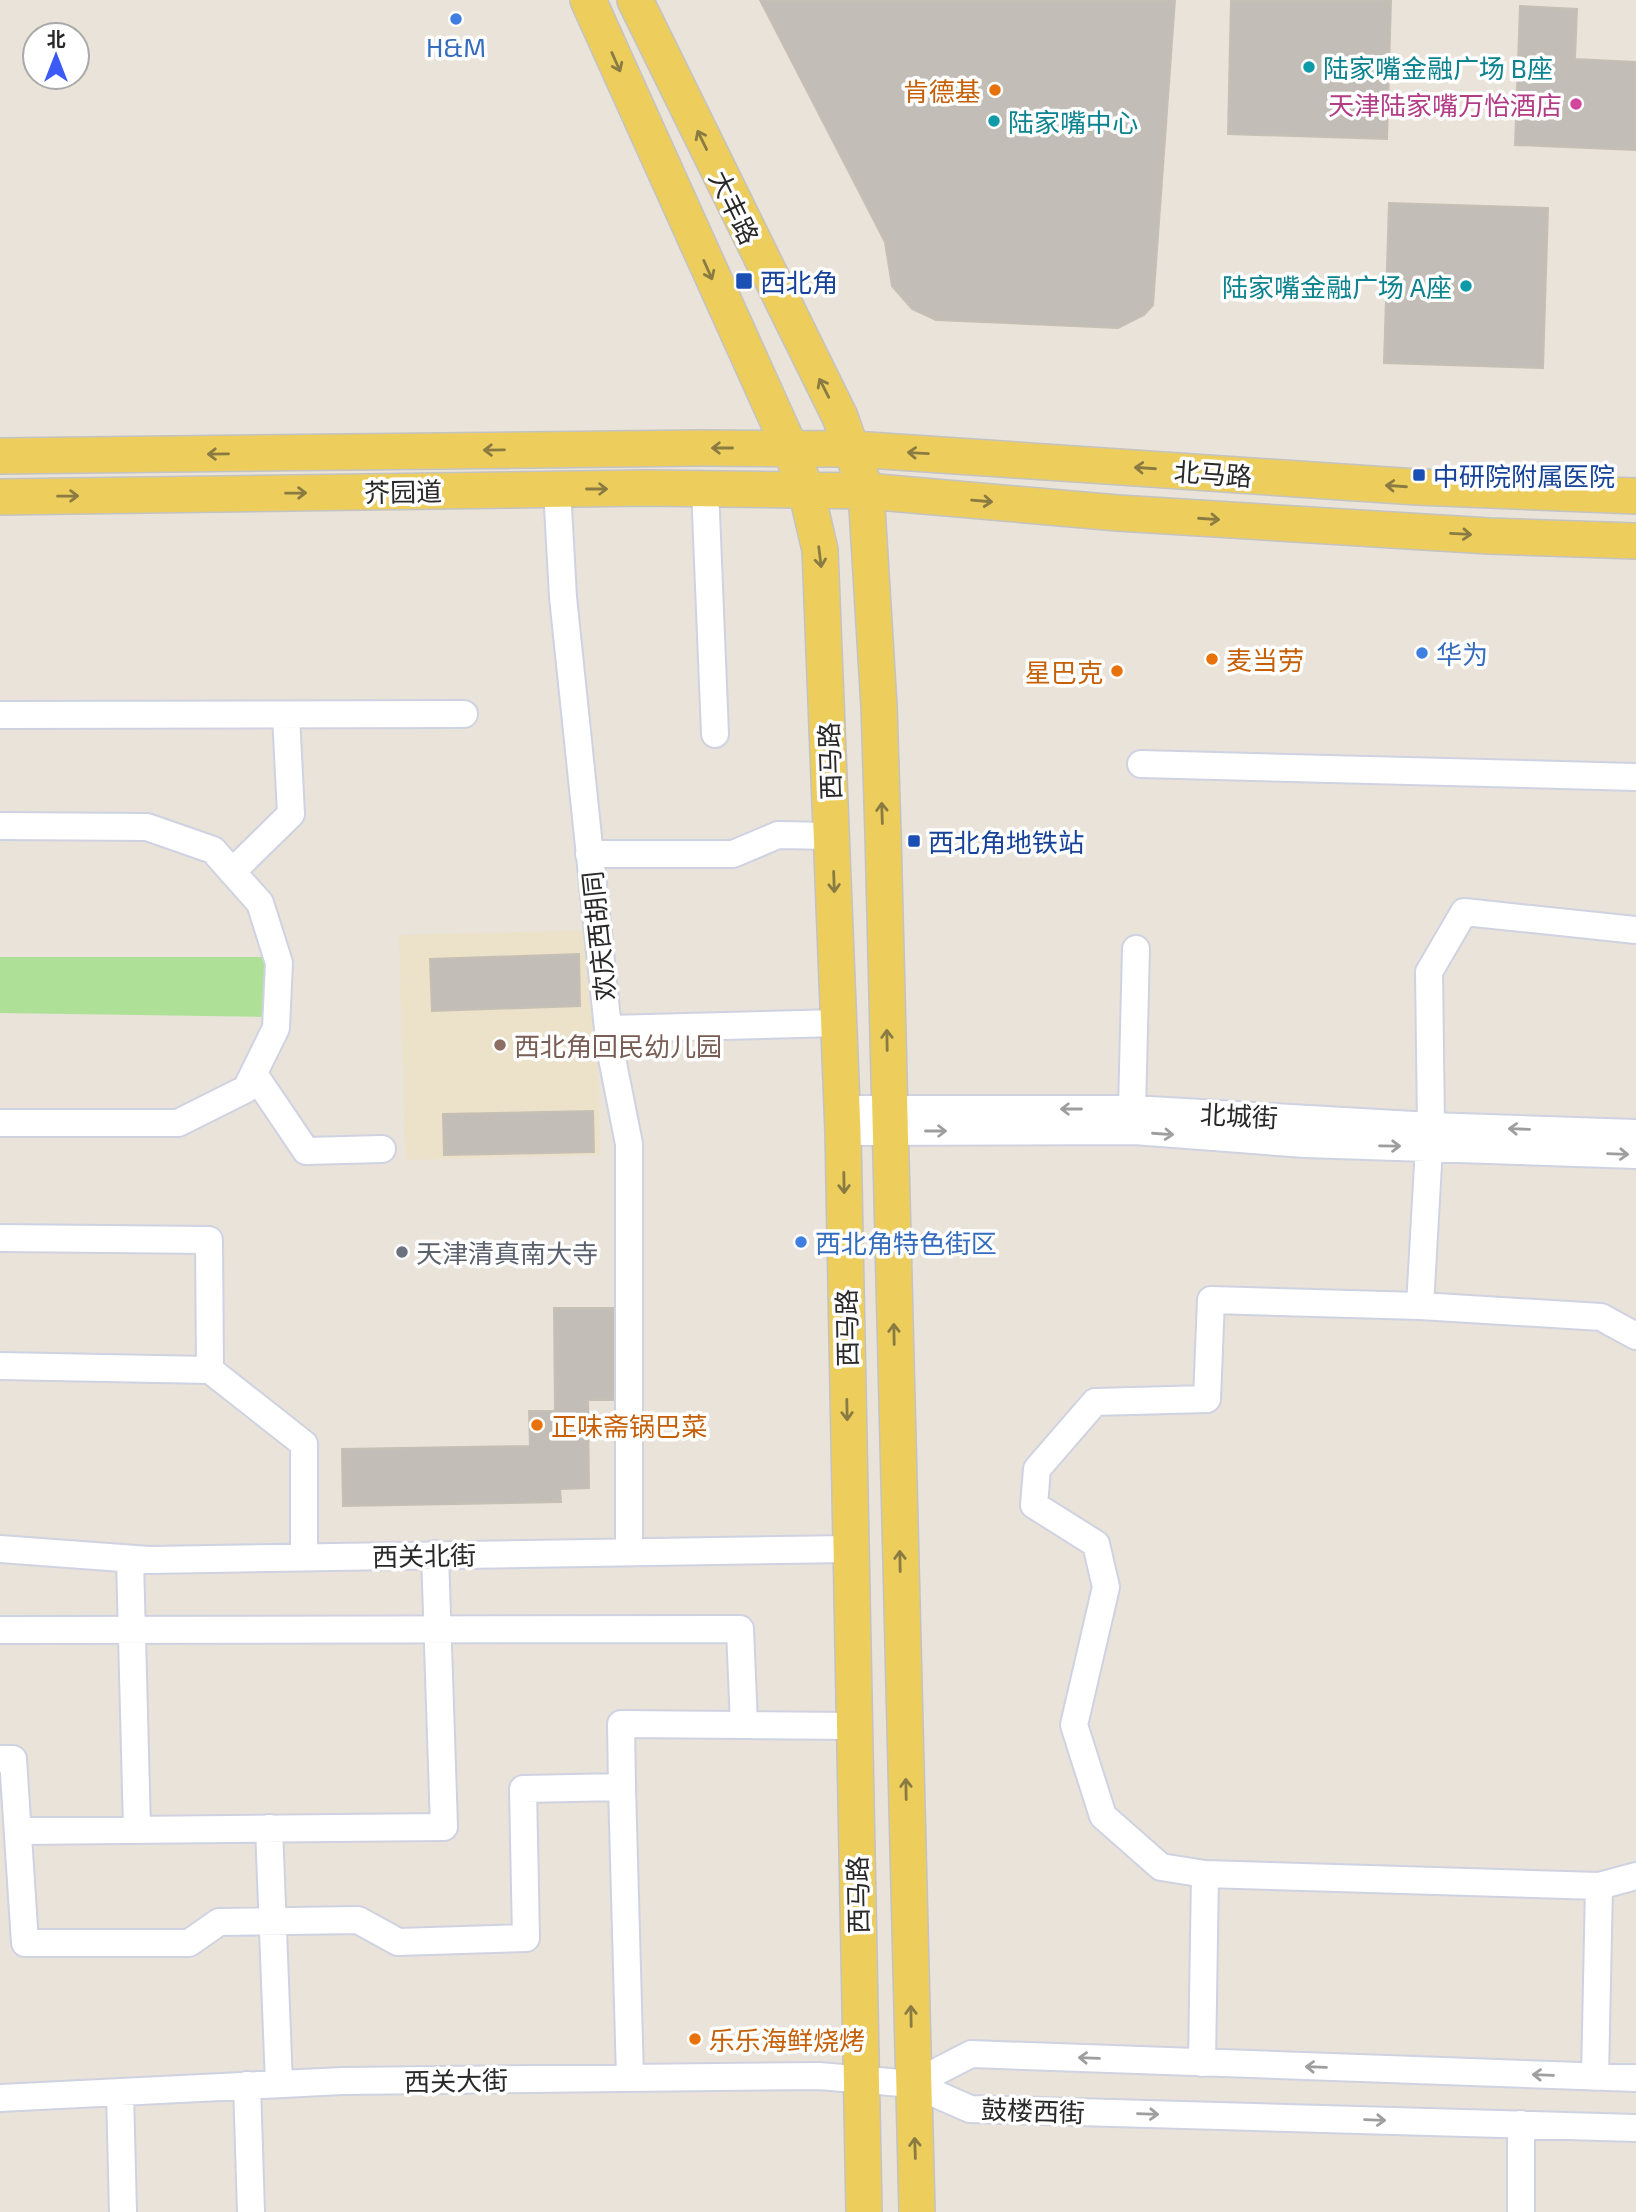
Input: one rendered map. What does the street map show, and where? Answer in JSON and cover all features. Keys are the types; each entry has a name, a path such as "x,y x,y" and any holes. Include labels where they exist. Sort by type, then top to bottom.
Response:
{"main road":[{"name":"大丰路","path":"588,0 790,449"},
{"name":"大丰路","path":"635,0 853,450 866,491"},
{"name":"北马路","path":"790,449 853,450 1417,487 1636,496"},
{"name":"芥园道","path":"0,456 790,449"},
{"name":"西马路","path":"790,449 806,490 822,576 843,1121 849,1549 864,2212"},
{"name":"芥园道","path":"0,497 557,489 806,490"},
{"name":"北马路","path":"806,490 866,491 1132,514 1476,535 1636,541"},
{"name":"西马路","path":"866,491 879,706 917,2212"}],"street":[{"path":"705,488 715,734"},
{"name":"欢庆西胡同","path":"557,489 563,597 608,1029 629,1144 629,1550"},
{"path":"0,715 464,714"},
{"path":"232,872 291,814 286,715"},
{"path":"1141,764 1636,777"},
{"path":"0,826 147,827 213,850 260,903 279,963 276,1028 246,1089 178,1123 0,1123"},
{"path":"589,854 733,854 778,835 832,836"},
{"path":"1420,1306 1430,1137 1429,972 1464,912 1636,930"},
{"path":"1132,1109 1136,949"},
{"path":"608,1029 839,1023"},
{"path":"254,1074 306,1151 382,1149"},
{"name":"北城街","path":"843,1121 1132,1109 1636,1155"},
{"name":"北城街","path":"889,1120 1134,1131 1305,1144 1430,1137 1636,1133"},
{"path":"0,1238 209,1240 210,1370"},
{"path":"1636,1336 1601,1317 1420,1306 1211,1300 1207,1399 1095,1402 1037,1469 1034,1505 1096,1544 1106,1587 1074,1726 1103,1816 1161,1867 1205,1874 1599,1886 1636,1876"},
{"path":"0,1366 210,1370 304,1444 304,1557"},
{"name":"西关北街","path":"0,1549 130,1559 849,1549"},
{"path":"20,1831 444,1827 435,1555"},
{"path":"130,1559 137,1829"},
{"path":"0,1630 740,1629 744,1726"},
{"path":"630,2078 621,1724 855,1726"},
{"path":"0,1759 13,1759 20,1831 25,1943 188,1943 219,1922 358,1920 398,1942 527,1938 523,1789 622,1787"},
{"path":"269,1828 278,2084"},
{"path":"1202,2063 1205,1874"},
{"path":"1595,2077 1599,1886"},
{"name":"鼓楼西街","path":"913,2084 971,2054 1636,2078"},
{"name":"西关大街","path":"0,2098 278,2084 630,2078 819,2076 913,2084"},
{"name":"鼓楼西街","path":"913,2084 970,2109 1636,2128"},
{"path":"247,2085 251,2212"},
{"path":"120,2092 123,2212"},
{"path":"1521,2124 1521,2212"}],"shaded area":[{"name":"西北角回民幼儿园","path":"595,930 600,1155 405,1160 399,935"}],"green space":[{"path":"0,957 264,957 266,1017 0,1013"}],"building":[{"name":"陆家嘴中心","path":"760,0 1175,0 1153,305 1144,315 1118,328 936,320 912,309 892,286 885,242"},
{"name":"陆家嘴金融广场 B座","path":"1231,0 1391,0 1387,139 1228,134"},
{"name":"天津陆家嘴万怡酒店","path":"1520,6 1577,9 1575,59 1636,62 1636,150 1515,145"},
{"name":"陆家嘴金融广场 A座","path":"1389,203 1548,208 1543,368 1384,363"},
{"path":"579,954 580,1006 432,1011 430,959"},
{"path":"593,1111 594,1152 444,1155 443,1114"},
{"path":"554,1308 613,1308 613,1400 588,1400 589,1488 560,1489 561,1502 343,1506 342,1449 530,1446 529,1411 555,1411"}],"place":[{"name":"H&M","path":"456,19"},
{"name":"陆家嘴金融广场 B座","path":"1309,67"},
{"name":"肯德基","path":"995,90"},
{"name":"天津陆家嘴万怡酒店","path":"1576,104"},
{"name":"陆家嘴中心","path":"994,121"},
{"name":"西北角","path":"744,281"},
{"name":"陆家嘴金融广场 A座","path":"1466,286"},
{"name":"中研院附属医院","path":"1419,475"},
{"name":"华为","path":"1422,653"},
{"name":"麦当劳","path":"1212,659"},
{"name":"星巴克","path":"1117,671"},
{"name":"西北角地铁站","path":"914,841"},
{"name":"西北角回民幼儿园","path":"500,1045"},
{"name":"西北角特色街区","path":"801,1242"},
{"name":"天津清真南大寺","path":"402,1252"},
{"name":"正味斋锅巴菜","path":"537,1425"},
{"name":"乐乐海鲜烧烤","path":"695,2039"}]}
